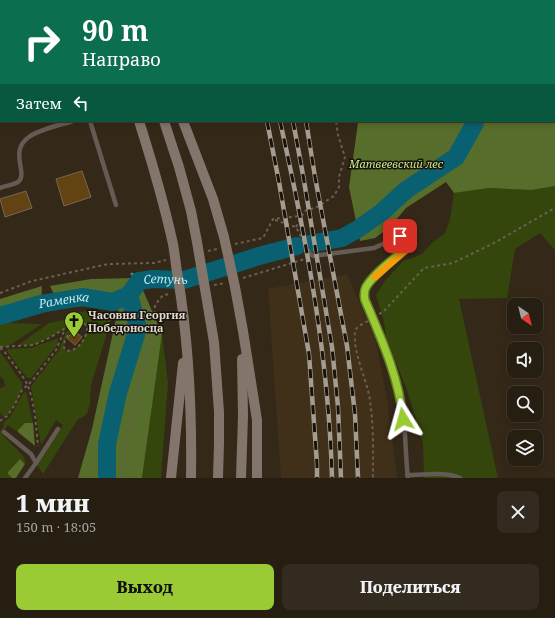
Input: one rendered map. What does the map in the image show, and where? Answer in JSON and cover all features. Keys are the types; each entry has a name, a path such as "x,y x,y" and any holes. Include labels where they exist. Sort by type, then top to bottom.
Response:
{"main road":[{"path":"139,122 157,179 173,245 181,294 186,335 191,413 191,478"},
{"path":"164,122 191,210 197,242 209,287 219,412 218,478"},
{"path":"183,122 214,199 234,283 243,331 256,420 257,478"},
{"path":"241,478 243,331"},
{"path":"171,478 186,335"}],"lane":[{"path":"0,188 17,183 20,180 22,175 18,154 20,147 28,137 70,122"},
{"path":"90,122 116,205"},
{"path":"306,247 309,253 313,256 374,248 400,236 406,235 411,237 412,240 410,245 373,278 366,287 364,293 365,300 397,384 402,405 408,477 440,474 460,478"},
{"path":"25,478 58,428"},
{"path":"4,432 31,454 36,463"}],"path":[{"path":"336,122 338,135 345,157 339,177"},
{"path":"373,478 373,431 369,394 357,349 356,328 383,312 424,268 454,263 494,243 555,208"},
{"path":"296,226 305,211"},
{"path":"273,219 296,226 306,247"},
{"path":"209,287 234,283 313,256"},
{"path":"0,293 32,281"},
{"path":"120,478 138,390 154,331 155,305"},
{"path":"0,347 34,345 51,337 72,324 80,322 87,327 87,330 84,339 72,350 65,350 63,346 64,342 80,322"},
{"path":"0,421 7,416 22,390 44,367 56,350 66,328"},
{"path":"0,347 14,364 30,393 36,422 38,448 36,463"}],"shaded area":[{"path":"347,274 375,338 387,399 397,478 281,478 268,289"}],"green space":[{"name":"Матвеевский лес","path":"358,122 555,122 555,186 532,190 489,188 454,193 446,182 406,208 390,227 375,238 360,241 349,187"},
{"path":"555,186 555,250 540,233 515,249 507,298 459,299 498,478 424,478 423,443 407,390 386,337 384,322 376,295 384,282 403,261 422,254 432,243 445,233 450,219 454,193 489,188 532,190"},
{"path":"136,278 139,281 162,334 142,478 78,478 92,429 119,305 60,307 50,286 91,279"},
{"path":"42,286 41,304 0,316 0,299"},
{"path":"87,311 106,316 111,320 91,385 90,403 87,414 78,419 43,474 37,465 63,425 56,420 41,445 31,386 59,350 66,332 72,327 76,327 66,337 64,343 65,350 74,349 84,340 87,327 82,323 74,323 34,345 17,346 49,323 64,320 76,313"},
{"path":"0,324 42,324 7,347 0,347"},
{"path":"162,334 168,383 161,478 142,478"},
{"path":"58,338 57,345 31,378 28,378 22,372 7,351 8,349 31,348"},
{"path":"0,352 22,383 21,391 16,402 4,418 0,412 0,388 5,386 4,380 0,376"},
{"path":"26,391 33,423 25,424 18,430 18,432 8,425 1,433 23,456 25,464 20,459 8,472 12,478 0,478 0,431 3,428 4,422 10,417 22,395"},
{"path":"25,423 33,423 35,446 18,432 18,430"},
{"path":"20,459 25,464 16,478 12,478 8,472"}],"building":[{"path":"82,171 91,197 64,206 56,179"},
{"path":"26,191 32,208 5,217 0,199"},
{"name":"Часовня Георгия Победоносца","path":"74,331 82,337 75,345 67,338"}],"waterway":[{"name":"Сетунь","path":"309,244 342,238 382,212 406,190 456,157 475,122"},
{"name":"Сетунь","path":"107,478 107,444 118,393 138,328 129,295 139,281 153,279 184,280 259,256 297,246"},
{"path":"132,274 139,281"},
{"name":"Раменка","path":"0,316 41,304 82,297 113,302 129,295"}],"railway":[{"path":"267,122 309,354 317,478"},
{"path":"280,122 299,209 315,298 326,388 332,478"},
{"path":"293,122 332,347 338,407 341,478"},
{"path":"306,122 347,346 355,414 358,478"}],"slow traffic":[{"path":"375,277 408,248"}],"place":[{"name":"Часовня Георгия Победоносца","path":"74,338"}],"route":[{"path":"400,236 409,235 412,243 373,278 366,287 364,293 365,300 383,343 397,384 402,405 403,419"}]}
